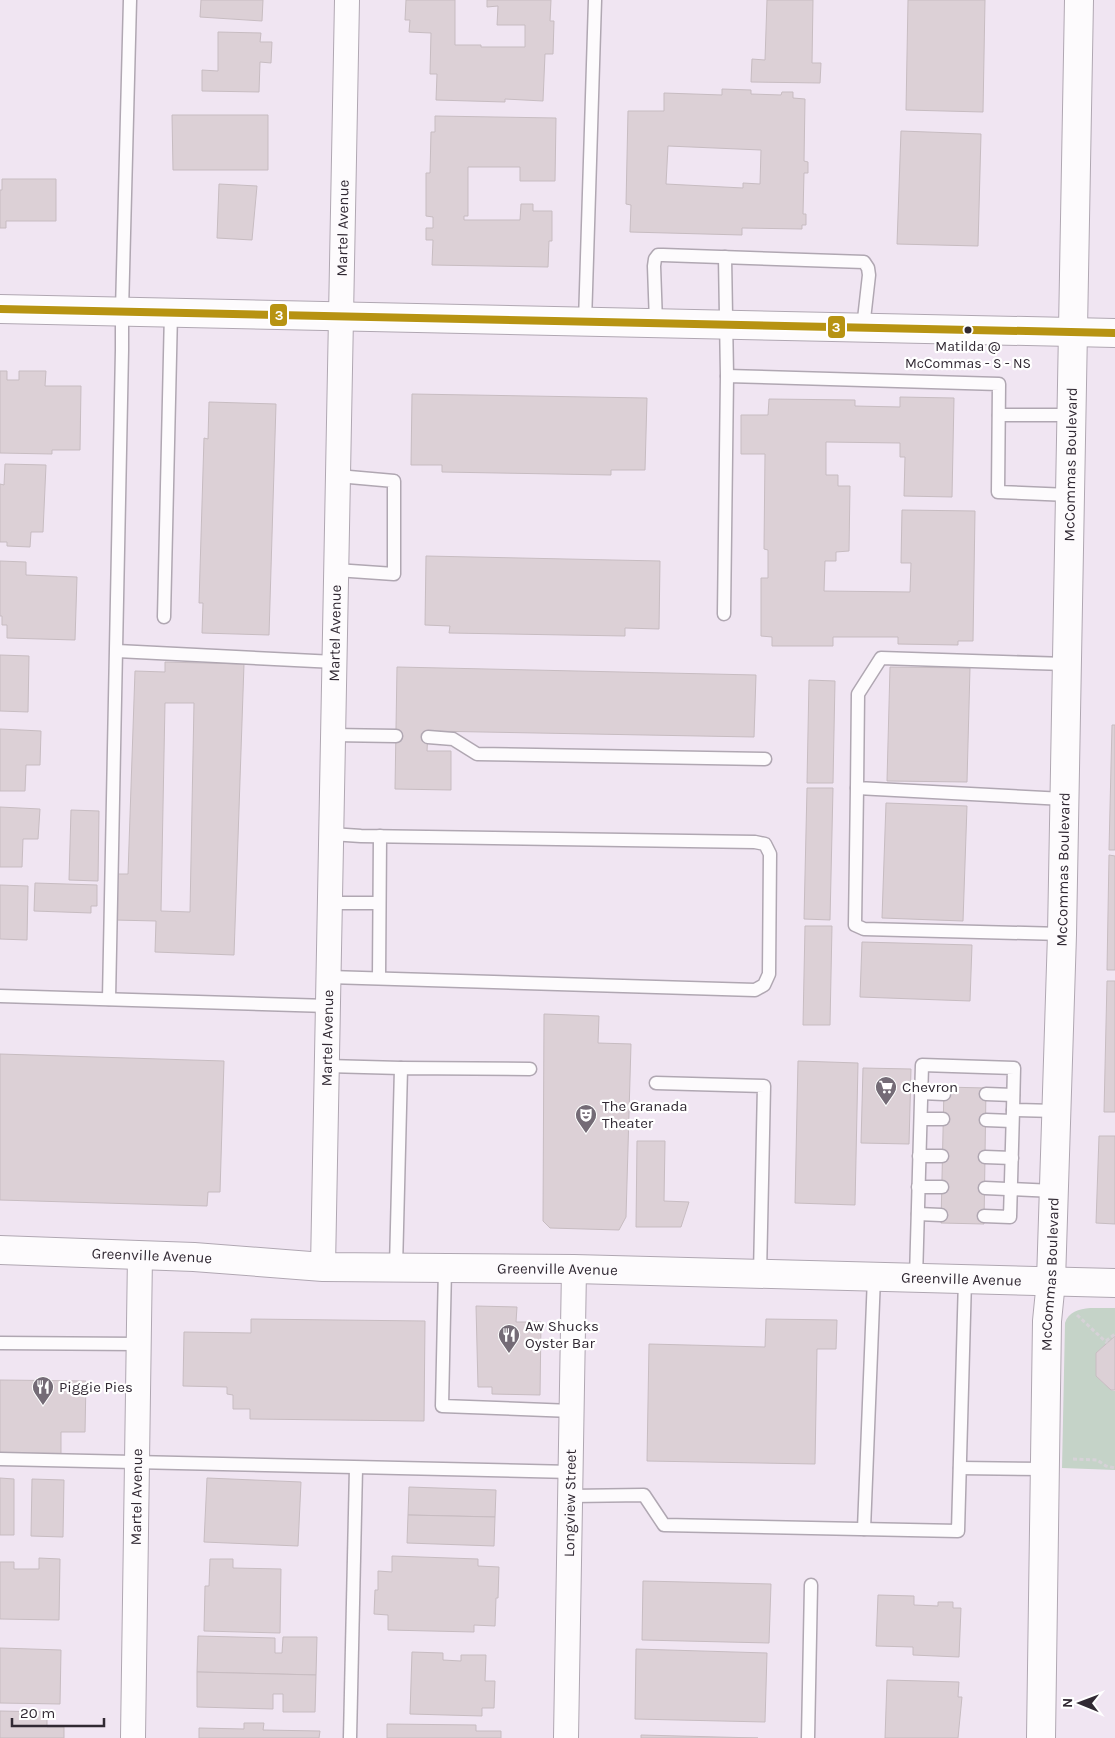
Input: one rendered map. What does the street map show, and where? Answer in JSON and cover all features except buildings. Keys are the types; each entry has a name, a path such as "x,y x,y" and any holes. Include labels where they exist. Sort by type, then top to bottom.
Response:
{"street":[{"name":"Martel Avenue","path":"323,1266 347,0"},
{"name":"McCommas Boulevard","path":"1041,1738 1047,1321 1051,1281 1062,934 1079,0"},
{"path":"0,309 1115,333"},
{"name":"Greenville Avenue","path":"0,1250 194,1256 323,1266 574,1269 1115,1283"},
{"name":"Martel Avenue","path":"133,1738 140,1255"},
{"name":"Longview Street","path":"566,1738 572,1496 574,1269"}],"lane":[{"path":"109,999 130,0"},
{"path":"585,322 595,0"},
{"path":"656,323 654,266 658,255 864,262 868,268 869,275 863,328"},
{"path":"724,614 727,376 725,257"},
{"path":"164,617 170,312"},
{"path":"727,376 999,384 998,492 1069,494"},
{"path":"999,415 1071,415"},
{"path":"336,570 394,574 394,481 338,476"},
{"path":"117,651 335,662"},
{"path":"1062,934 864,929 855,925 858,694 881,658 1066,664"},
{"path":"333,735 396,736"},
{"path":"428,737 453,739 477,754 765,759"},
{"path":"857,788 1064,799"},
{"path":"329,977 379,977 755,990 764,985 769,974 770,854 765,844 755,842 331,834"},
{"path":"379,977 380,836"},
{"path":"330,903 379,903"},
{"path":"0,996 328,1006"},
{"path":"916,1278 922,1065 1014,1068 1010,1216 984,1216"},
{"path":"327,1066 530,1069"},
{"path":"396,1267 401,1068"},
{"path":"656,1083 764,1086 760,1274"},
{"path":"921,1093 944,1094"},
{"path":"986,1094 1013,1095"},
{"path":"986,1120 1012,1115 1056,1112"},
{"path":"921,1119 943,1119"},
{"path":"920,1156 942,1156"},
{"path":"985,1157 1012,1158"},
{"path":"918,1187 942,1187"},
{"path":"985,1188 1054,1191"},
{"path":"918,1214 941,1214"},
{"path":"445,1268 442,1406 572,1411"},
{"path":"864,1529 874,1277"},
{"path":"572,1496 644,1495 664,1525 958,1531 965,1279"},
{"path":"0,1343 139,1344"},
{"path":"0,1459 572,1472"},
{"path":"350,1738 356,1468"},
{"path":"960,1468 1045,1468"},
{"path":"808,1738 810,1585"}],"path":[{"path":"1076,1315 1107,1342 1115,1334"},
{"path":"1072,1459 1097,1460 1106,1466 1115,1468"}],"shaded area":[{"path":"1090,1308 1115,1308 1115,1336 1096,1353 1096,1376 1111,1390 1115,1391 1115,1470 1062,1468 1065,1323 1066,1319 1074,1312"}],"transit line":[{"name":"3","path":"0,309 1115,333"}],"place":[{"name":"Matilda @ McCommas - S - NS","path":"968,330"},
{"name":"Chevron","path":"886,1106"},
{"name":"The Granada Theater","path":"586,1134"},
{"name":"Aw Shucks Oyster Bar","path":"509,1354"},
{"name":"Piggie Pies","path":"43,1406"}]}
